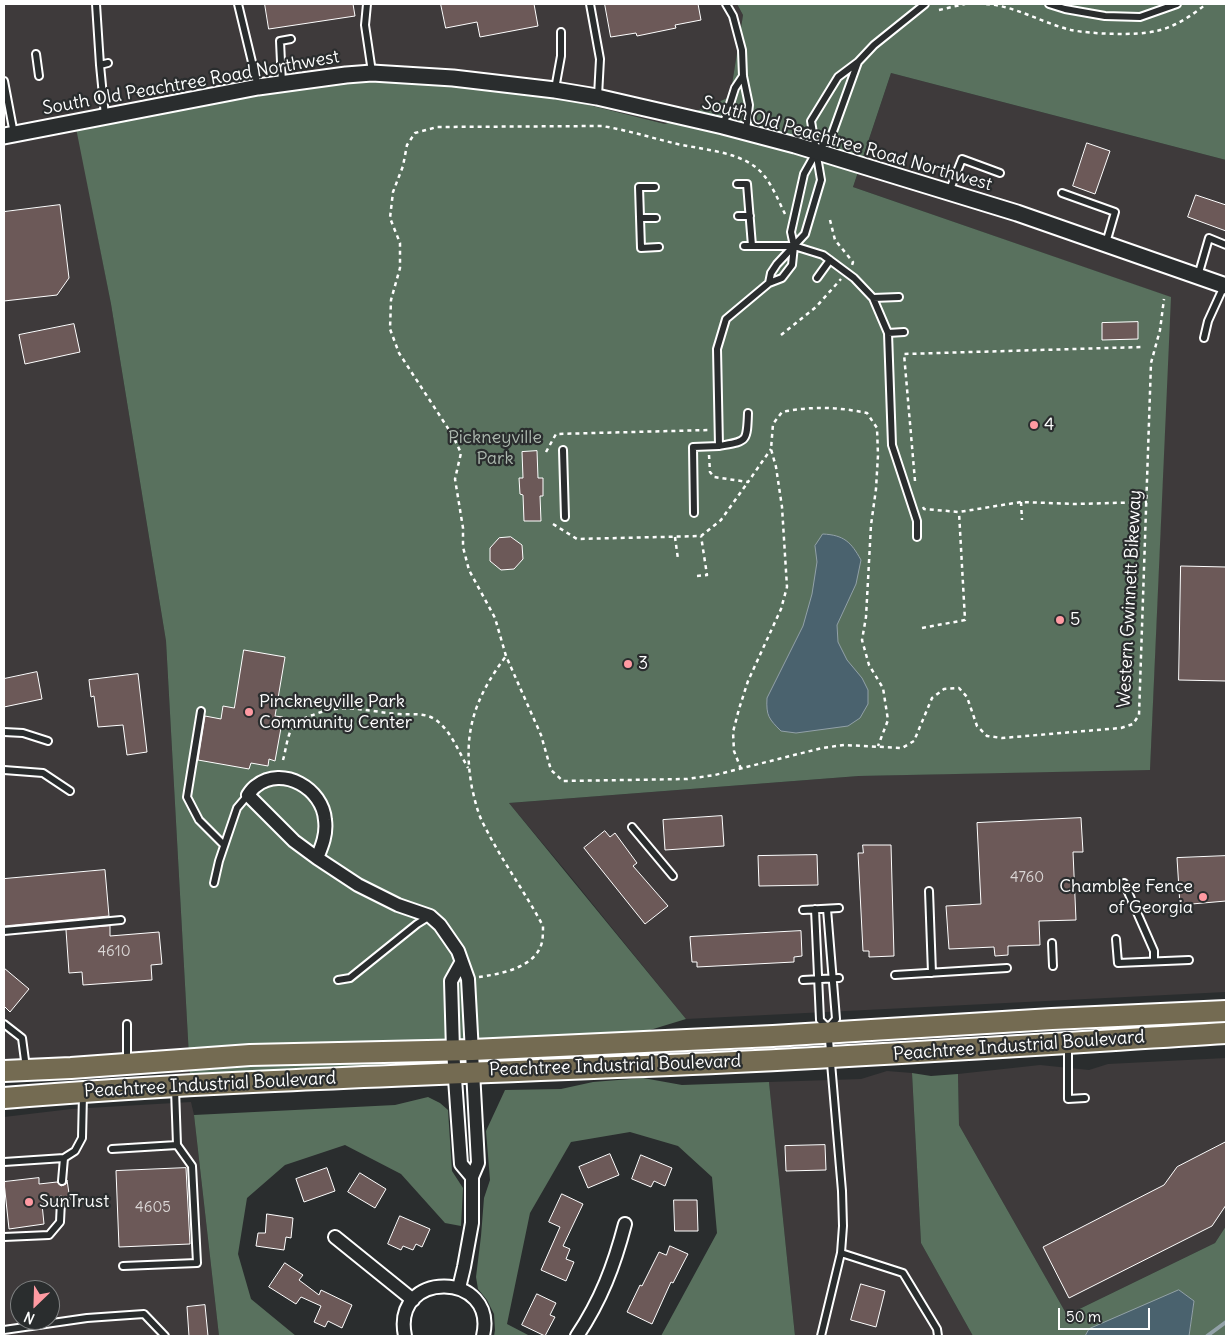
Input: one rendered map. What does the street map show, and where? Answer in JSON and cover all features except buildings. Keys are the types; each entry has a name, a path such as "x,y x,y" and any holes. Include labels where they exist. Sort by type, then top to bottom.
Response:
{"highway":[{"name":"Peachtree Industrial Boulevard","path":"4,1071 250,1055 462,1050 1226,1011"},
{"name":"Peachtree Industrial Boulevard","path":"4,1098 175,1086 831,1057 1226,1033"}],"street":[{"name":"South Old Peachtree Road Northwest","path":"9,135 258,87 346,75 372,73 453,78 555,90 598,97 723,126 817,151 1106,243 1225,285"},
{"path":"317,858 326,830 326,819 322,805 313,793 300,783 285,778 270,780 256,786 248,795 294,841 317,858 358,885 398,905 430,916 440,924 458,951 468,979 462,1050 464,1072"},
{"path":"458,1288 472,1223 472,1177 461,1164 464,1072 451,980 461,963"},
{"path":"577,1336 594,1310 617,1255 625,1224"},
{"path":"335,1237 413,1300"},
{"path":"405,1336 405,1314 413,1300 430,1288 444,1285 458,1288 472,1297 481,1310 484,1326 483,1336"}],"lane":[{"path":"96,4 105,116"},
{"path":"238,4 258,87"},
{"path":"367,4 366,25 372,73"},
{"path":"590,4 600,59 598,97"},
{"path":"726,4 733,16 742,50 743,76 749,105 746,132"},
{"path":"769,283 771,273 777,264 805,234 821,180 811,121 838,77 858,62 874,44 925,4"},
{"path":"1049,4 1065,9 1105,16 1140,17 1177,4"},
{"path":"555,90 561,32"},
{"path":"282,84 280,40 291,39"},
{"path":"36,54 39,76"},
{"path":"719,446 717,349 726,320 769,283 782,278 792,265 794,246 790,232 804,174 817,151 831,138 858,62"},
{"path":"100,65 108,63"},
{"path":"723,126 736,88 743,76"},
{"path":"4,81 9,135"},
{"path":"949,192 962,159 1000,173"},
{"path":"737,184 748,184 752,246"},
{"path":"655,187 639,187 641,248 659,247"},
{"path":"1062,193 1115,212 1106,243"},
{"path":"738,216 750,216"},
{"path":"640,218 656,218"},
{"path":"1198,276 1209,238 1226,245"},
{"path":"744,246 794,246 823,255 854,278 873,298 888,333 892,444 917,521 917,537"},
{"path":"817,278 830,260"},
{"path":"1204,338 1208,321 1225,285"},
{"path":"873,298 899,297"},
{"path":"888,333 904,332"},
{"path":"694,513 692,447 719,446 741,442 747,435 748,413"},
{"path":"563,450 565,517"},
{"path":"201,711 187,797 199,820 224,845"},
{"path":"4,732 23,732 48,741"},
{"path":"4,770 43,773 70,791"},
{"path":"214,884 224,845 237,808 248,795"},
{"path":"632,827 672,876"},
{"path":"1124,883 1154,951 1154,962"},
{"path":"930,891 932,973"},
{"path":"803,910 839,908"},
{"path":"815,909 820,1020 828,1030 842,1191 843,1226 841,1253 821,1336"},
{"path":"827,909 835,978 836,1019 828,1030"},
{"path":"338,980 350,978 417,924 430,916"},
{"path":"4,931 121,920"},
{"path":"1116,939 1118,963 1189,960"},
{"path":"1052,943 1053,966"},
{"path":"895,975 1006,968"},
{"path":"803,980 835,978"},
{"path":"4,1024 22,1038 26,1070"},
{"path":"127,1024 128,1064"},
{"path":"1068,1043 1068,1099 1085,1098"},
{"path":"123,1266 197,1263 192,1166 177,1145 175,1086"},
{"path":"4,1162 64,1158 75,1151 82,1138 83,1091"},
{"path":"112,1148 177,1145"},
{"path":"62,1181 64,1158"},
{"path":"4,1237 49,1234 60,1222 61,1201"},
{"path":"841,1253 903,1273 937,1329 938,1336"},
{"path":"4,1330 88,1318 144,1314 165,1336"}],"path":[{"path":"939,10 965,4"},
{"name":"Western Gwinnett Bikeway","path":"785,214 766,178 755,166 740,158 627,130 602,126 436,127 415,133 407,145 403,166 392,192 390,218 400,243 400,268 391,300 390,329 400,353 453,436 461,453 454,479 464,528 463,547 470,570 495,618 506,656 541,735 551,770 563,781 687,779 715,775 822,748 844,745 902,748 914,741 932,698 944,688 959,688 968,697 977,726 987,736 1002,738 1121,728 1133,724 1139,715 1150,363 1160,330 1164,299"},
{"path":"830,220 835,240 853,262 852,265"},
{"path":"781,335 816,307 842,278"},
{"path":"915,487 904,354 1142,347"},
{"path":"741,769 734,750 733,732 737,716 748,681 781,609 787,587 782,507 776,467 771,449 773,424 782,412 803,408 851,410 867,413 876,428 878,455 876,489 871,525 866,616 862,640 869,665 883,688 886,704 888,720 878,746"},
{"path":"546,452 556,434 709,430"},
{"path":"553,524 577,539 701,536 721,520 771,449"},
{"path":"709,450 710,472 714,477 748,482"},
{"path":"924,509 959,512 1021,502 1076,504 1147,502"},
{"path":"1021,502 1022,520"},
{"path":"922,628 965,620 959,512"},
{"path":"697,576 707,575 701,536"},
{"path":"675,537 678,559"},
{"path":"478,978 522,966 535,956 542,943 543,926 484,826 474,800 469,769 469,734 473,716 492,675 506,656"},
{"path":"283,760 293,727 303,718 326,709 352,708 400,714 420,713 435,719 446,729 469,769"}],"shaded area":[{"path":"4,4 737,4 743,15 730,97 665,124 577,102 501,90 77,128 111,304 166,641 190,1075 4,1062"},
{"path":"891,73 1226,160 1226,992 686,1019 509,803 859,776 1150,769 1170,297 853,187"},
{"path":"1226,1058 1226,1226 1215,1243 1067,1315 959,1125 958,1074 1040,1065 1089,1070 1108,1064"},
{"path":"887,1071 912,1073 921,1243 973,1336 795,1336 769,1082 861,1079"},
{"path":"191,1102 219,1336 4,1336 4,1117 71,1109"}],"green space":[{"name":"Pickneyville Park","path":"737,4 1226,4 1226,160 891,73 853,187 1171,297 1150,770 859,776 509,803 686,1019 545,1062 190,1075 166,641 111,304 76,128 247,94 349,81 399,81 501,90 577,102 665,124 730,97 743,15"},
{"path":"912,1073 931,1076 958,1074 959,1125 1067,1315 1215,1243 1226,1226 1226,1336 1189,1336 1194,1301 1089,1329 1085,1336 973,1336 921,1243"},
{"path":"643,1078 682,1085 769,1082 795,1336 661,1336 717,1233 712,1177 678,1146 630,1132 571,1142 530,1213 507,1324 530,1336 494,1336 494,1314 487,1300 478,1289 476,1277 484,1198 490,1180 486,1131 505,1090 561,1089 593,1082"},
{"path":"428,1097 440,1103 448,1110 452,1171 463,1188 461,1226 445,1223 401,1174 345,1145 285,1165 247,1198 238,1254 251,1299 296,1336 219,1336 194,1115 395,1105"}],"water":[{"path":"823,534 842,538 854,548 861,560 856,584 837,625 838,642 847,660 862,678 868,690 868,704 860,718 848,726 796,733 781,731 769,717 767,698 803,626 812,594 817,562 815,546"},
{"path":"1179,1290 1194,1301 1189,1336 1085,1336 1089,1329"}],"waterway":[{"path":"1207,1336 1226,1322"}],"place":[{"name":"4","path":"1034,425"},
{"name":"5","path":"1060,620"},
{"name":"3","path":"628,664"},
{"name":"Pinckneyville Park Community Center","path":"249,712"},
{"name":"Chamblee Fence of Georgia","path":"1203,897"},
{"name":"SunTrust","path":"29,1202"}]}
